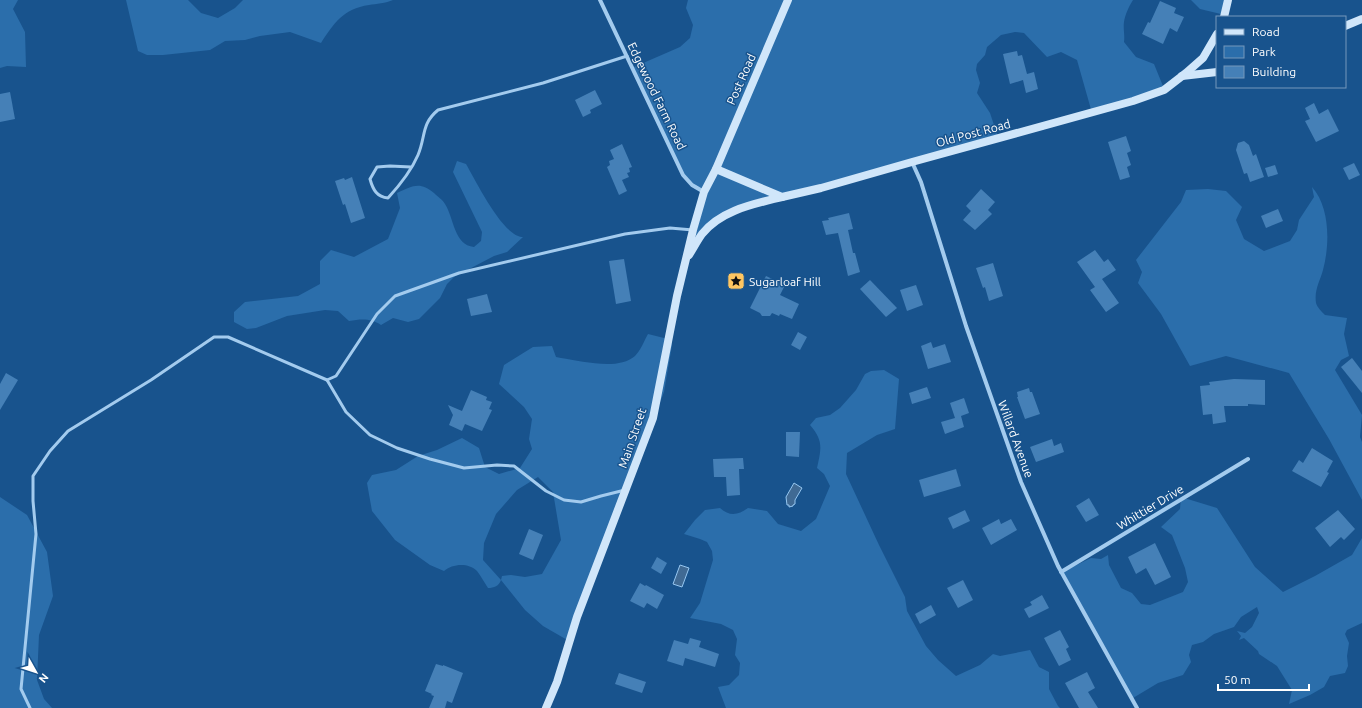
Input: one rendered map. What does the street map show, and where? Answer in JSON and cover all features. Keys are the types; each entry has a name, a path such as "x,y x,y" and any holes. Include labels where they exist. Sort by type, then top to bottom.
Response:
{"main road":[{"name":"Post Road","path":"716,169 788,0"},
{"path":"1224,16 1228,0"},
{"path":"1346,26 1362,19"},
{"name":"Old Post Road","path":"685,261 702,234 714,222 731,212 1133,102 1164,90 1182,77 1203,58 1216,36"},
{"path":"1182,77 1216,72"},
{"name":"Main Street","path":"546,708 557,682 577,617 653,418 685,261 704,192 716,169"},
{"path":"716,169 782,197"}],"street":[{"name":"Edgewood Farm Road","path":"600,0 683,175 692,185 704,192"},
{"name":"Willard Avenue","path":"912,162 921,182 966,326 1021,482 1061,572 1137,708"},
{"name":"Whittier Drive","path":"1061,572 1248,459"}],"lane":[{"path":"411,167 390,166 377,168 370,179 375,192 382,197 388,198 399,186 418,156 430,117 438,110 543,83 627,56"},
{"path":"327,380 336,376 377,314 395,296 459,273 610,237 670,228 693,230"},
{"path":"30,708 21,689 36,534 33,501 33,476 50,451 68,431 151,380 214,336 228,337 327,380 346,412 360,426 370,435 397,448 464,468 496,465 514,466 546,491 564,500 581,502 626,490"}],"green space":[{"path":"0,0 18,0 13,9 25,32 26,67 7,66 0,68"},
{"path":"126,0 188,0 201,13 218,18 235,8 243,0 393,0 352,10 335,23 321,43 290,32 260,36 245,40 225,41 210,50 163,55 147,55 138,51"},
{"path":"688,0 1133,0 1127,11 1125,19 1124,42 1136,57 1154,64 1165,91 1092,113 1077,60 1061,52 1047,57 1024,33 1015,32 1001,35 987,47 985,55 977,64 976,70 980,83 977,93 990,113 999,140 734,213 714,225 691,254 706,194 694,188 682,173 634,70 634,67 680,47 690,38 693,25 686,8"},
{"path":"1191,0 1230,0 1225,15 1200,9"},
{"path":"457,161 466,164 483,195 507,228 515,235 523,237 507,252 494,256 454,277 447,284 440,298 419,319 408,322 393,318 381,325 373,321 366,320 349,321 338,311 325,310 287,316 256,328 247,329 234,322 234,312 245,302 298,296 320,284 320,261 331,250 354,257 388,239 400,208 397,193 412,187 424,187 434,193 444,203 448,210 458,236 467,245 474,247 481,241 482,232 453,172"},
{"path":"1312,187 1318,195 1322,205 1327,226 1327,249 1317,290 1316,303 1318,308 1325,315 1347,318 1344,334 1349,356 1341,360 1335,370 1362,415 1360,437 1362,442 1362,500 1329,439 1289,373 1226,356 1190,366 1161,314 1138,283 1142,272 1136,260 1181,202 1186,190 1208,189 1226,191 1242,207 1236,220 1244,239 1264,251 1290,241 1297,230 1299,220 1314,197"},
{"path":"648,334 672,340 664,392 569,641 543,626 525,610 501,580 496,586 488,588 477,571 469,566 460,565 451,567 444,571 430,565 395,540 372,511 367,483 372,475 396,470 418,456 437,450 462,438 479,448 485,467 499,474 520,468 532,449 529,439 532,419 524,407 499,384 504,365 533,347 552,346 556,357 589,363 619,363 628,361 635,356","holes":["538,477 553,492 561,540 542,574 525,577 511,575 502,576 501,580 483,560 484,543 496,514 517,490"]},
{"path":"884,370 899,379 895,429 877,435 847,453 846,474 905,597 907,611 926,646 938,660 956,676 980,665 993,654 1000,656 1030,650 1039,667 1049,672 1049,689 1060,708 726,708 718,687 729,685 739,675 740,663 735,655 737,639 733,630 721,624 690,618 700,603 713,560 712,551 707,542 684,534 705,510 720,508 731,514 741,512 748,508 767,511 778,524 801,531 816,519 830,486 824,474 817,468 820,456 820,445 818,436 810,425 816,418 830,415 840,408 856,390 865,374 871,371"},
{"path":"0,497 27,515 47,552 53,596 39,635 37,680 44,699 52,708 0,708"},
{"path":"1181,497 1217,508 1255,567 1283,592 1352,555 1362,538 1362,623 1347,630 1345,634 1349,643 1347,656 1348,666 1345,673 1330,676 1324,687 1289,704 1292,690 1277,666 1259,654 1258,651 1244,638 1239,640 1241,636 1237,631 1245,633 1252,627 1259,613 1257,607 1241,617 1234,627 1214,634 1203,642 1192,645 1189,655 1191,662 1183,675 1158,683 1133,698 1063,574 1064,571 1091,558 1101,559 1108,555 1109,565 1121,588 1132,593 1141,604 1150,605 1183,592 1188,582 1185,568 1172,535 1161,527 1180,509"}],"shaded area":[{"path":"794,483 802,488 795,500 795,504 789,507 789,505 787,505 786,497"},
{"path":"680,565 689,568 682,587 673,584"}],"building":[{"path":"1160,1 1176,8 1174,13 1184,17 1177,32 1170,28 1163,44 1142,34 1148,22 1150,23"},
{"path":"1017,51 1018,56 1022,55 1027,74 1034,72 1038,89 1026,93 1023,80 1010,84 1003,54"},
{"path":"595,90 602,104 590,110 591,113 583,117 575,100"},
{"path":"10,92 15,119 0,122 0,94"},
{"path":"1314,103 1319,114 1328,109 1339,131 1316,142 1305,121 1310,119 1305,108"},
{"path":"1126,136 1131,151 1127,153 1131,165 1127,167 1130,177 1120,180 1108,142"},
{"path":"1244,141 1249,145 1253,156 1256,154 1264,177 1250,182 1247,173 1244,174 1236,150 1238,143"},
{"path":"622,144 632,167 629,168 630,172 627,173 629,177 622,180 627,191 619,195 607,167 610,165 609,161 614,159 610,150"},
{"path":"1354,163 1360,175 1349,180 1343,168"},
{"path":"1275,165 1278,174 1268,177 1265,168"},
{"path":"352,177 365,218 351,223 335,181 344,178 345,180"},
{"path":"981,189 995,202 988,210 992,214 975,230 963,220 971,211 966,206"},
{"path":"1278,209 1283,221 1266,228 1261,216"},
{"path":"849,213 853,229 848,230 853,253 855,253 860,272 848,276 838,233 826,235 822,221"},
{"path":"1095,250 1104,262 1108,259 1116,270 1102,279 1119,303 1106,312 1090,290 1095,287 1077,262"},
{"path":"624,259 631,301 616,304 609,261"},
{"path":"993,263 1003,296 989,301 985,287 983,288 976,268"},
{"path":"766,276 785,285 780,295 799,304 792,319 780,314 779,316 772,313 770,316 762,316 760,313 750,308"},
{"path":"870,280 897,308 886,317 860,289"},
{"path":"916,285 923,305 907,311 900,290"},
{"path":"487,294 492,312 471,316 467,299"},
{"path":"798,332 807,337 800,350 791,345"},
{"path":"931,342 933,348 945,344 951,362 928,369 921,346"},
{"path":"1352,358 1362,371 1362,393 1341,367"},
{"path":"6,373 18,380 0,410 0,384"},
{"path":"1234,379 1265,380 1265,405 1248,404 1248,406 1224,406 1226,422 1213,424 1212,414 1203,415 1200,386 1210,385 1209,382"},
{"path":"927,387 931,398 912,404 909,393"},
{"path":"1029,388 1030,392 1032,392 1040,414 1025,419 1017,397 1017,392"},
{"path":"471,390 487,397 486,400 492,402 489,409 492,410 482,431 465,424 462,431 449,425 453,415 448,405 462,411"},
{"path":"964,398 969,413 961,416 964,427 945,434 941,422 955,418 950,403"},
{"path":"786,432 800,432 799,457 786,456"},
{"path":"1052,439 1054,446 1061,443 1064,452 1036,462 1030,447"},
{"path":"1312,448 1333,461 1327,472 1329,473 1321,487 1292,471 1299,460 1303,463"},
{"path":"743,458 744,469 739,469 740,495 727,496 726,477 714,477 713,459"},
{"path":"956,469 961,486 924,497 919,480"},
{"path":"1089,498 1099,515 1086,522 1076,506"},
{"path":"965,510 970,521 953,529 948,518"},
{"path":"1338,510 1355,529 1344,540 1341,537 1330,547 1315,528"},
{"path":"999,519 1001,524 1011,519 1017,530 991,545 982,528"},
{"path":"529,529 543,535 533,560 519,554"},
{"path":"1155,543 1171,577 1155,585 1146,568 1136,574 1128,557"},
{"path":"657,557 667,563 661,574 651,568"},
{"path":"963,580 973,600 958,608 947,588"},
{"path":"640,583 664,595 657,609 647,603 644,608 630,601"},
{"path":"1042,595 1049,608 1029,618 1024,609 1032,605 1030,602"},
{"path":"931,605 936,615 920,624 915,614"},
{"path":"1060,630 1069,647 1066,649 1071,660 1059,666 1044,638"},
{"path":"690,638 701,641 699,647 719,654 715,667 685,658 683,666 667,661 674,640 688,644"},
{"path":"436,664 443,665 463,673 452,703 447,701 445,708 429,708 434,696 425,691"},
{"path":"1087,672 1095,688 1088,692 1098,708 1079,708 1065,683"},
{"path":"619,673 646,682 642,693 615,684"}],"place":[{"name":"Sugarloaf Hill","path":"736,281"}]}
